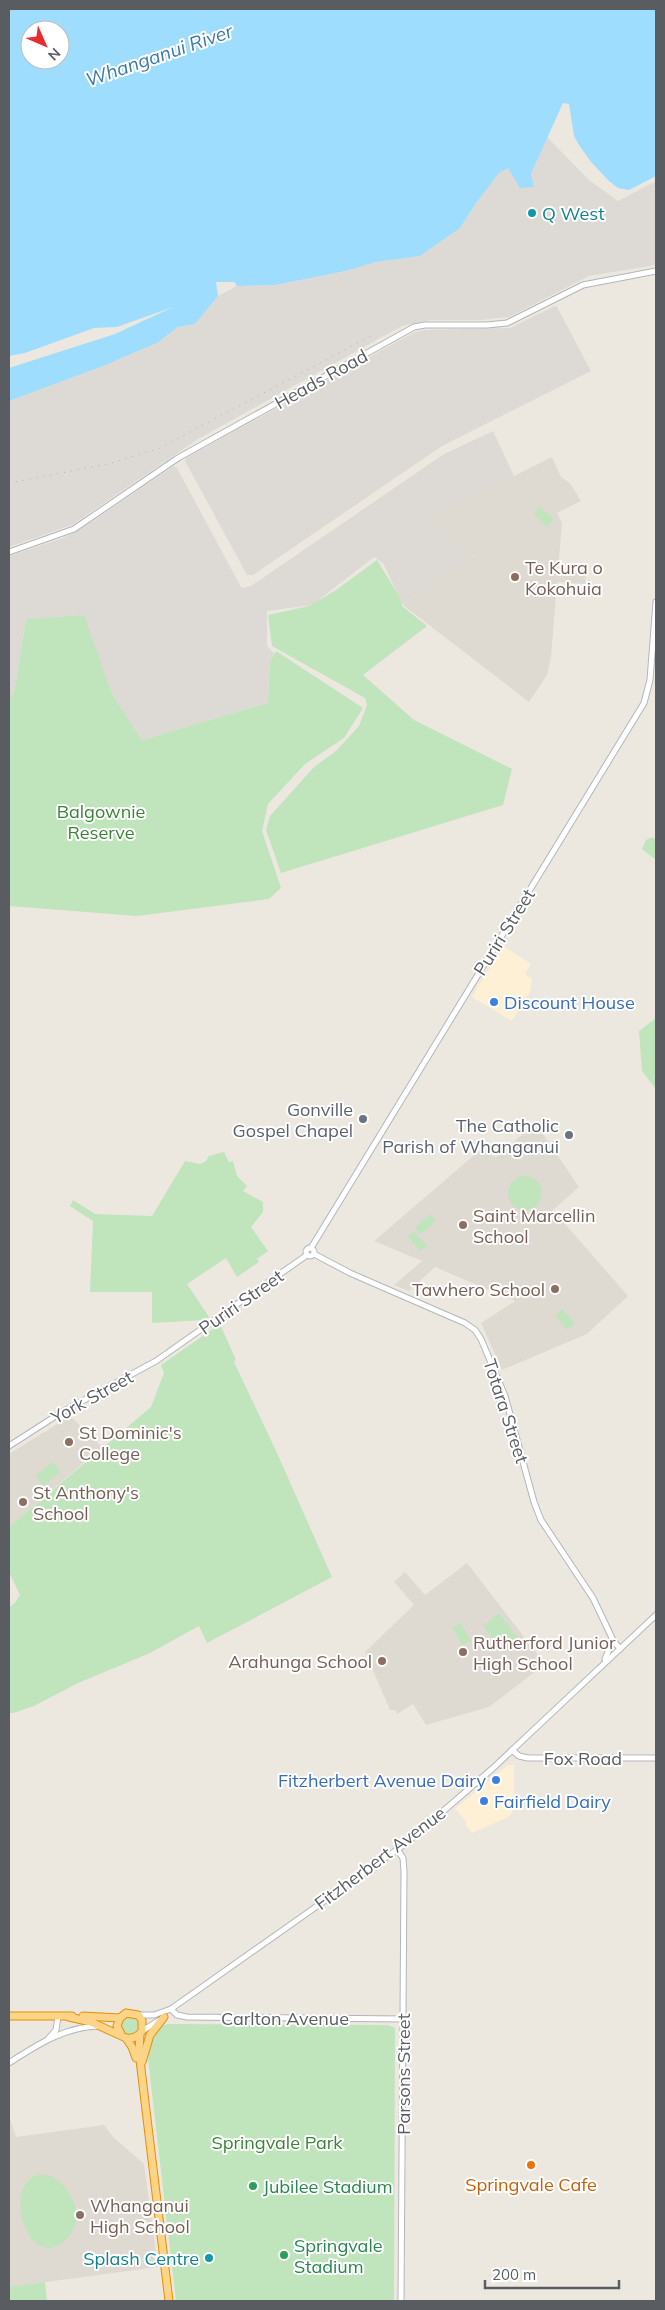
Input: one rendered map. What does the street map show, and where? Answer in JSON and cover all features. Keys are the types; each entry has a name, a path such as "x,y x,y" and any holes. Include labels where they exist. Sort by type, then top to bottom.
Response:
{"highway":[{"path":"141,2070 132,2046 117,2026 120,2018 126,2013 138,2015 143,2024 138,2052 141,2070 169,2301"},
{"path":"9,2016 120,2018"},
{"path":"69,2016 102,2026 124,2037 134,2038 141,2033"},
{"path":"141,2070 143,2054 150,2035 164,2017"}],"main road":[{"name":"Heads Road","path":"9,552 74,529 178,458 414,328 425,324 487,325 507,323 583,285 656,271"},
{"name":"Puriri Street","path":"175,1349 307,1254 307,1250 311,1248 644,703 649,685 656,602"},
{"path":"307,1254 314,1254 311,1248"},
{"name":"Totara Street","path":"314,1254 358,1276 465,1323 478,1333 508,1405 538,1514 593,1598 612,1640 620,1649"},
{"name":"York Street","path":"9,1446 62,1412 148,1366 175,1349"},
{"name":"Fitzherbert Avenue","path":"138,2015 154,2015 171,2009 397,1849 512,1750 656,1615"},
{"name":"Fitzherbert Avenue","path":"601,1666 609,1653 612,1640"},
{"name":"Fox Road","path":"512,1750 519,1756 528,1758 656,1758"},
{"name":"Parsons Street","path":"397,1849 404,1863 402,2301"},
{"path":"141,2033 164,2017 171,2009"},
{"name":"Carlton Avenue","path":"171,2009 177,2015 187,2018 403,2018"},
{"path":"48,2039 56,2030 58,2017"},
{"path":"9,2063 48,2039 78,2028 102,2026"}],"shaded area":[{"path":"547,137 589,180 618,201 656,181 656,265 589,276 509,317 480,320 430,320 402,326 198,439 72,525 9,547 9,401 103,366 157,343 178,327 195,324 218,296 237,286 275,285 346,271 376,262 420,256 460,228 499,172 508,168 534,187 531,175"},
{"path":"555,306 591,371 442,446 253,575 247,575 185,461 186,458 413,333 424,330 510,328"},
{"path":"493,431 514,476 426,520 474,556 403,605 383,563 374,557 312,605 267,611 267,646 275,654 270,663 268,703 142,740 112,694 83,615 26,619 14,694 9,696 9,556 63,538 79,530 174,466 177,468 241,587 244,588 251,586 444,454"},
{"name":"Te Kura o Kokohuia","path":"552,457 561,477 570,483 581,501 557,513 562,523 558,571 586,573 585,584 557,582 551,658 547,675 529,702 403,605 474,556 426,520"},
{"path":"503,946 531,964 525,974 532,979 530,992 512,1021 472,997"},
{"path":"525,1132 543,1134 579,1187 553,1210 628,1296 587,1334 502,1370 481,1323 515,1301 435,1267 409,1291 394,1285 422,1261 374,1241 479,1151 496,1157"},
{"path":"70,1416 102,1447 9,1527 9,1454"},
{"name":"Rutherford Junior High School","path":"467,1563 545,1664 489,1707 426,1725 413,1704 397,1714 395,1710 390,1710 365,1652 414,1605 394,1582 405,1572 425,1595"},
{"path":"508,1765 514,1765 514,1809 509,1817 472,1833 465,1824 467,1822 455,1809"},
{"name":"Whanganui High School","path":"9,2116 16,2137 104,2125 113,2137 144,2164 158,2267 9,2287"}],"green space":[{"path":"540,507 554,519 547,527 534,514"},
{"path":"377,560 401,599 402,606 427,626 363,675 414,720 512,769 503,805 281,873 266,830 270,816 314,767 336,751 359,726 367,705 365,698 272,646 268,615 309,606 336,590"},
{"name":"Balgownie Reserve","path":"84,615 112,694 142,740 268,703 270,663 276,651 363,708 344,738 305,764 268,804 262,831 281,888 269,899 137,916 9,906 9,696 14,694 26,619"},
{"path":"652,837 656,840 656,860 642,849 646,840"},
{"path":"656,1018 656,1089 642,1071 639,1031"},
{"path":"224,1152 229,1162 233,1161 237,1176 247,1186 243,1191 263,1202 263,1212 251,1227 268,1251 257,1259 259,1262 237,1277 226,1258 187,1284 209,1317 205,1320 152,1323 152,1292 90,1292 93,1221 70,1206 73,1200 95,1214 152,1216 185,1161 200,1164 206,1161 209,1156"},
{"path":"525,1176 537,1181 542,1193 537,1205 525,1210 513,1205 508,1193 513,1181"},
{"path":"430,1214 436,1221 421,1234 415,1227"},
{"path":"414,1231 427,1246 420,1251 407,1236"},
{"path":"563,1309 575,1324 567,1330 555,1316"},
{"path":"220,1324 236,1360 234,1362 332,1577 207,1643 199,1626 150,1653 76,1684 34,1706 9,1713 9,1607 15,1603 20,1595 9,1572 9,1527 151,1407 164,1373 161,1365"},
{"path":"53,1462 61,1472 43,1486 35,1476"},
{"path":"499,1613 505,1621 504,1623 507,1623 513,1631 511,1633 514,1633 520,1641 504,1653 498,1645 499,1643 483,1626"},
{"path":"461,1623 471,1641 462,1645 452,1627"},
{"path":"130,2016 137,2019 140,2026 137,2033 130,2036 123,2033 120,2026 123,2019"},
{"name":"Springvale Park","path":"168,2024 388,2025 395,2028 394,2301 176,2301 148,2059 150,2044 160,2026"},
{"path":"42,2174 52,2177 68,2191 76,2210 76,2221 73,2231 67,2239 52,2247 40,2245 30,2236 23,2222 22,2191 29,2180"},
{"path":"45,2282 47,2301 9,2301 9,2287"}],"water":[{"name":"Whanganui River","path":"9,9 656,9 656,176 629,190 618,188 609,181 591,162 579,145 574,136 569,104 563,103 531,174 534,187 520,188 508,168 499,173 460,228 420,256 376,262 346,271 275,285 237,286 234,282 216,282 218,296 195,324 178,327 157,343 103,366 9,401 9,368 115,334 173,307 117,327 94,328 25,353 9,356"}],"railway":[{"path":"9,483 108,464 158,449 373,335"}],"place":[{"name":"Q West","path":"532,213"},
{"name":"Te Kura o Kokohuia","path":"515,577"},
{"name":"Discount House","path":"494,1002"},
{"name":"Gonville Gospel Chapel","path":"363,1119"},
{"name":"The Catholic Parish of Whanganui","path":"569,1135"},
{"name":"Saint Marcellin School","path":"463,1225"},
{"name":"Tawhero School","path":"555,1289"},
{"name":"St Dominic's College","path":"69,1442"},
{"name":"St Anthony's School","path":"23,1502"},
{"name":"Rutherford Junior High School","path":"463,1652"},
{"name":"Arahunga School","path":"382,1661"},
{"name":"Fitzherbert Avenue Dairy","path":"496,1780"},
{"name":"Fairfield Dairy","path":"484,1801"},
{"name":"Springvale Cafe","path":"531,2165"},
{"name":"Jubilee Stadium","path":"253,2186"},
{"name":"Whanganui High School","path":"80,2215"},
{"name":"Springvale Stadium","path":"284,2255"},
{"name":"Splash Centre","path":"209,2258"}]}
